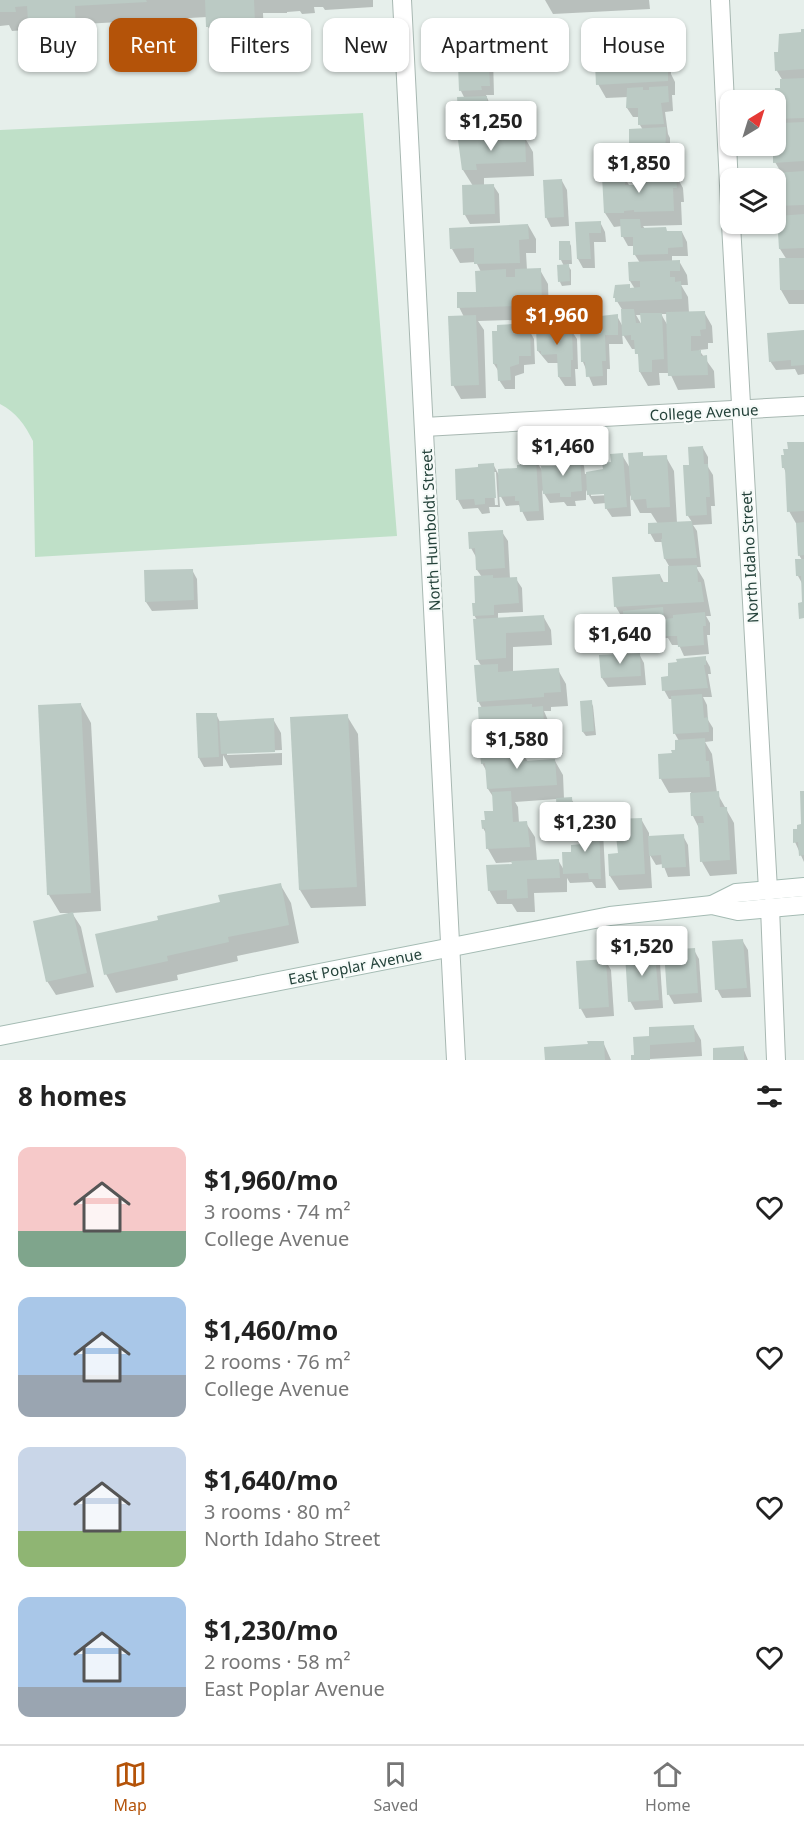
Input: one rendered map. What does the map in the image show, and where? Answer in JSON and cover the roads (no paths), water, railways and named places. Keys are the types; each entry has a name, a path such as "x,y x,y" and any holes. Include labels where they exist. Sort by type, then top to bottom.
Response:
{"street":[{"name":"North Humboldt Street","path":"402,0 456,1060"},
{"path":"720,0 728,168"},
{"name":"North Idaho Street","path":"732,234 776,1060"},
{"name":"College Avenue","path":"424,428 804,406"},
{"name":"East Poplar Avenue","path":"0,1036 610,916 712,905 738,911 804,886"},
{"name":"East Poplar Avenue","path":"769,899 804,905"}]}
